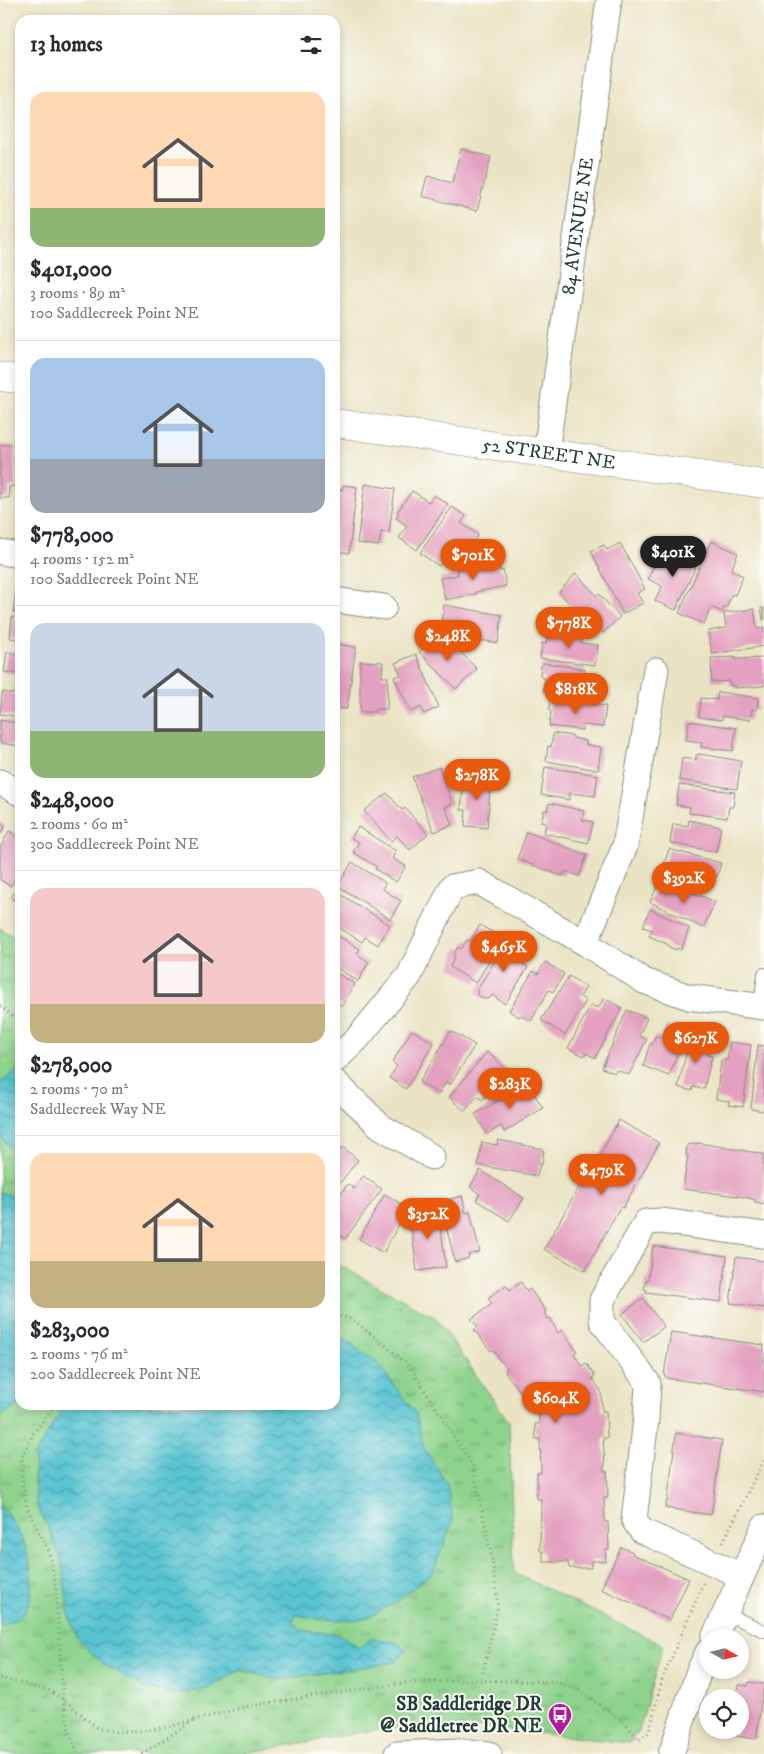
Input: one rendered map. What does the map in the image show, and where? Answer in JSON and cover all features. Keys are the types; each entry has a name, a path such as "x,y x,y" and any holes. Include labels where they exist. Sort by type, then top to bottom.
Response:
{"street":[{"name":"84 AVENUE NE","path":"546,453 609,0"},
{"path":"0,376 15,378"},
{"name":"52 STREET NE","path":"340,424 764,484"},
{"path":"0,552 15,554"},
{"path":"340,601 384,607"},
{"path":"585,943 625,846 656,670"},
{"path":"0,782 15,790"},
{"path":"340,1055 357,1038 409,976 452,888 479,882 585,943 644,981 690,997 762,1007"},
{"path":"340,1087 380,1126 432,1157"},
{"path":"742,1576 642,1530 634,1520 646,1420 648,1383 602,1322 602,1300 646,1222 661,1221 764,1235"},
{"path":"718,1629 764,1527"},
{"path":"672,1754 699,1669"},
{"path":"397,1754 458,1751 489,1754"}],"lane":[{"path":"762,1007 764,974"},
{"path":"725,1613 764,1631"}],"path":[{"path":"0,1006 15,1018"},
{"path":"340,1316 352,1319 408,1364 473,1466 492,1560 498,1606 481,1680"},
{"path":"51,1410 34,1432 22,1457 22,1480 27,1508 49,1552 55,1579 63,1699 69,1731 78,1754"},
{"path":"0,1678 48,1690 63,1699 98,1729 116,1732 144,1731 250,1706 403,1683 481,1680 557,1682 577,1689 623,1721 638,1740 649,1732 662,1680 713,1562 764,1460"},
{"path":"142,1754 196,1719"}],"green space":[{"path":"0,928 15,938 15,1410 340,1410 340,1266 436,1318 509,1422 514,1573 663,1645 639,1731 629,1743 472,1726 385,1728 240,1754 0,1754"}],"water":[{"path":"15,1072 15,1157 0,1134 0,1083"},
{"path":"0,1192 15,1197 15,1407 0,1417"},
{"path":"340,1337 376,1362 416,1414 424,1448 447,1484 453,1521 433,1572 395,1603 365,1619 328,1620 296,1615 292,1622 300,1630 340,1635 359,1647 373,1638 397,1642 406,1651 397,1662 277,1680 240,1670 207,1689 174,1695 145,1688 102,1663 78,1639 69,1616 62,1562 48,1527 37,1507 34,1477 35,1454 62,1410 340,1410"},
{"path":"0,1505 14,1523 24,1543 30,1564 31,1587 30,1600 24,1612 18,1618 0,1627"}],"building":[{"path":"461,149 491,157 477,211 422,196 427,176 452,183"},
{"path":"0,445 14,445 15,486 9,487 9,498 0,498"},
{"path":"365,484 395,489 389,533 381,532 379,546 357,543"},
{"path":"343,485 357,487 349,553 340,552 340,490 342,490"},
{"path":"412,491 429,502 434,495 448,504 417,550 399,538 407,526 396,518 399,514 397,512"},
{"path":"452,507 466,516 461,523 478,535 459,560 448,552 439,566 420,553"},
{"path":"711,541 738,553 731,570 743,576 735,595 732,594 726,608 724,607 722,612 711,607 704,624 679,613"},
{"path":"620,543 645,589 637,593 643,603 623,614 591,551 604,545 607,550"},
{"path":"660,552 679,560 683,552 699,559 676,610 655,601 662,586 648,579"},
{"path":"498,561 500,571 503,570 506,586 445,600 440,578 458,575 457,569"},
{"path":"576,573 620,617 603,633 591,620 587,623 559,592"},
{"path":"444,605 502,615 498,643 458,637 459,630 440,627"},
{"path":"761,608 764,608 764,620 763,620"},
{"path":"754,609 757,629 764,628 764,646 712,654 708,631 726,628 724,613"},
{"path":"12,617 15,617 15,638 10,638"},
{"path":"548,632 582,637 581,643 598,645 595,665 540,658 542,643 546,644"},
{"path":"434,637 443,646 449,641 477,669 456,689 419,652"},
{"path":"340,645 356,647 347,709 340,708"},
{"path":"7,652 15,653 15,673 4,672"},
{"path":"416,654 439,707 424,714 421,707 411,712 394,677 401,675 395,663"},
{"path":"735,657 735,659 764,658 764,686 734,688 735,686 730,686 729,681 712,682 711,658"},
{"path":"360,661 383,662 382,677 388,677 387,709 375,709 375,712 360,712"},
{"path":"544,663 585,669 584,676 597,678 594,700 543,691 545,678 542,678 540,675 541,666"},
{"path":"2,692 15,694 15,716 0,714"},
{"path":"718,692 758,698 757,710 752,709 750,720 722,716 722,720 699,717 701,698 717,700"},
{"path":"553,699 606,706 603,727 583,725 582,730 549,726 550,701"},
{"path":"0,720 15,723 15,745 0,743"},
{"path":"689,721 736,728 733,751 701,747 702,742 686,740"},
{"path":"553,733 573,736 573,738 586,741 586,745 601,747 598,770 546,761 548,746 551,747"},
{"path":"700,754 741,761 737,789 679,780 682,758 696,760 696,755"},
{"path":"439,767 452,804 445,807 452,825 434,832 412,777"},
{"path":"545,767 598,775 595,796 570,793 569,800 541,795"},
{"path":"476,776 491,777 487,828 465,826 466,810 461,810 464,779 476,780"},
{"path":"679,785 735,792 733,807 729,807 727,818 689,813 690,807 676,805"},
{"path":"387,793 402,810 405,808 428,834 410,850 397,836 391,841 364,811"},
{"path":"549,803 584,811 582,820 593,822 588,843 544,833 546,823 541,822 544,810 547,811"},
{"path":"689,820 721,827 716,852 670,843 673,824 688,826"},
{"path":"0,823 5,826 0,835"},
{"path":"358,827 396,851 392,858 406,866 396,882 353,852 359,842 351,838"},
{"path":"9,831 15,834 15,879 11,886 0,880 0,848"},
{"path":"527,832 587,855 579,876 565,871 563,876 559,875 517,859"},
{"path":"669,849 721,863 717,877 711,875 709,886 675,877 676,871 663,868"},
{"path":"352,862 385,883 382,889 401,901 390,919 340,887 340,883"},
{"path":"658,885 675,892 678,885 715,902 703,928 650,902"},
{"path":"15,891 15,900 11,898"},
{"path":"340,894 390,925 378,945 365,937 362,942 340,928"},
{"path":"650,909 689,928 681,950 669,947 669,945 649,936 652,930 643,927"},
{"path":"480,925 502,938 476,983 450,967 455,956 453,955 458,947 461,949 467,940 470,941"},
{"path":"340,937 360,949 357,954 369,962 358,981 340,970"},
{"path":"509,938 527,949 520,962 528,967 505,1004 492,995 490,998 485,999 477,995 477,990"},
{"path":"545,962 564,974 553,992 549,990 531,1021 520,1015 519,1017 509,1011 533,971 538,974"},
{"path":"340,975 355,984 342,1006 340,1005"},
{"path":"569,976 586,987 580,997 586,1001 565,1035 541,1020"},
{"path":"604,998 622,1008 595,1058 586,1053 584,1056 568,1048 591,1005 598,1008"},
{"path":"627,1010 647,1018 639,1036 647,1039 629,1075 617,1070 615,1073 602,1068"},
{"path":"666,1026 685,1032 669,1076 643,1066 650,1044 652,1044 655,1036 662,1038"},
{"path":"412,1030 434,1043 406,1089 389,1078 397,1066 392,1062"},
{"path":"451,1031 475,1045 450,1085 446,1082 439,1094 419,1082"},
{"path":"691,1034 711,1039 707,1055 712,1056 704,1089 693,1087 692,1091 678,1087"},
{"path":"730,1042 751,1045 743,1107 728,1105 729,1101 716,1099 721,1060 727,1060"},
{"path":"758,1045 764,1046 764,1111 751,1109"},
{"path":"487,1052 508,1070 482,1100 477,1096 465,1111 449,1097"},
{"path":"528,1084 543,1108 504,1132 501,1126 487,1134 475,1114"},
{"path":"619,1120 659,1143 623,1208 620,1207 585,1271 544,1249 581,1183 583,1185"},
{"path":"498,1140 543,1149 542,1165 540,1164 537,1176 478,1165 482,1142 497,1145"},
{"path":"699,1143 763,1154 764,1204 745,1197 683,1189 688,1155 686,1155 687,1145"},
{"path":"343,1147 358,1160 340,1183 340,1151"},
{"path":"480,1170 524,1198 509,1221 476,1200 480,1194 470,1187"},
{"path":"363,1176 382,1189 345,1239 340,1235 340,1194 348,1184 354,1189"},
{"path":"385,1194 403,1205 397,1215 402,1219 383,1253 359,1239"},
{"path":"462,1196 466,1213 470,1212 480,1252 468,1255 469,1258 455,1262 440,1202"},
{"path":"438,1207 446,1267 417,1271 411,1225 415,1225 413,1210"},
{"path":"653,1246 727,1256 721,1302 646,1292 647,1290 644,1289 646,1280 648,1280"},
{"path":"736,1257 764,1261 764,1308 730,1303"},
{"path":"521,1282 527,1291 530,1289 546,1311 544,1313 548,1319 550,1318 558,1333 562,1330 577,1352 574,1354 582,1366 586,1363 595,1376 592,1378 601,1391 602,1411 606,1411 607,1438 603,1438 605,1465 603,1471 607,1471 608,1497 604,1498 605,1522 608,1522 609,1549 605,1550 606,1561 591,1561 591,1568 569,1568 568,1562 543,1562 543,1551 540,1551 541,1499 537,1499 537,1473 541,1473 540,1439 536,1439 535,1424 539,1424 539,1416 530,1405 533,1403 524,1392 522,1394 505,1372 508,1369 474,1330 478,1327 471,1319 492,1304 488,1298 506,1285 510,1290"},
{"path":"643,1298 664,1327 643,1342 622,1314"},
{"path":"671,1332 764,1345 764,1392 666,1378 664,1374"},
{"path":"676,1433 722,1440 711,1515 665,1508"},
{"path":"621,1547 633,1552 632,1554 689,1579 670,1620 601,1589"},
{"path":"749,1682 764,1684 756,1739 749,1738 749,1689 737,1689 738,1685 748,1686"}],"place":[{"name":"SB Saddleridge DR @ Saddletree DR NE","path":"560,1736"}]}
